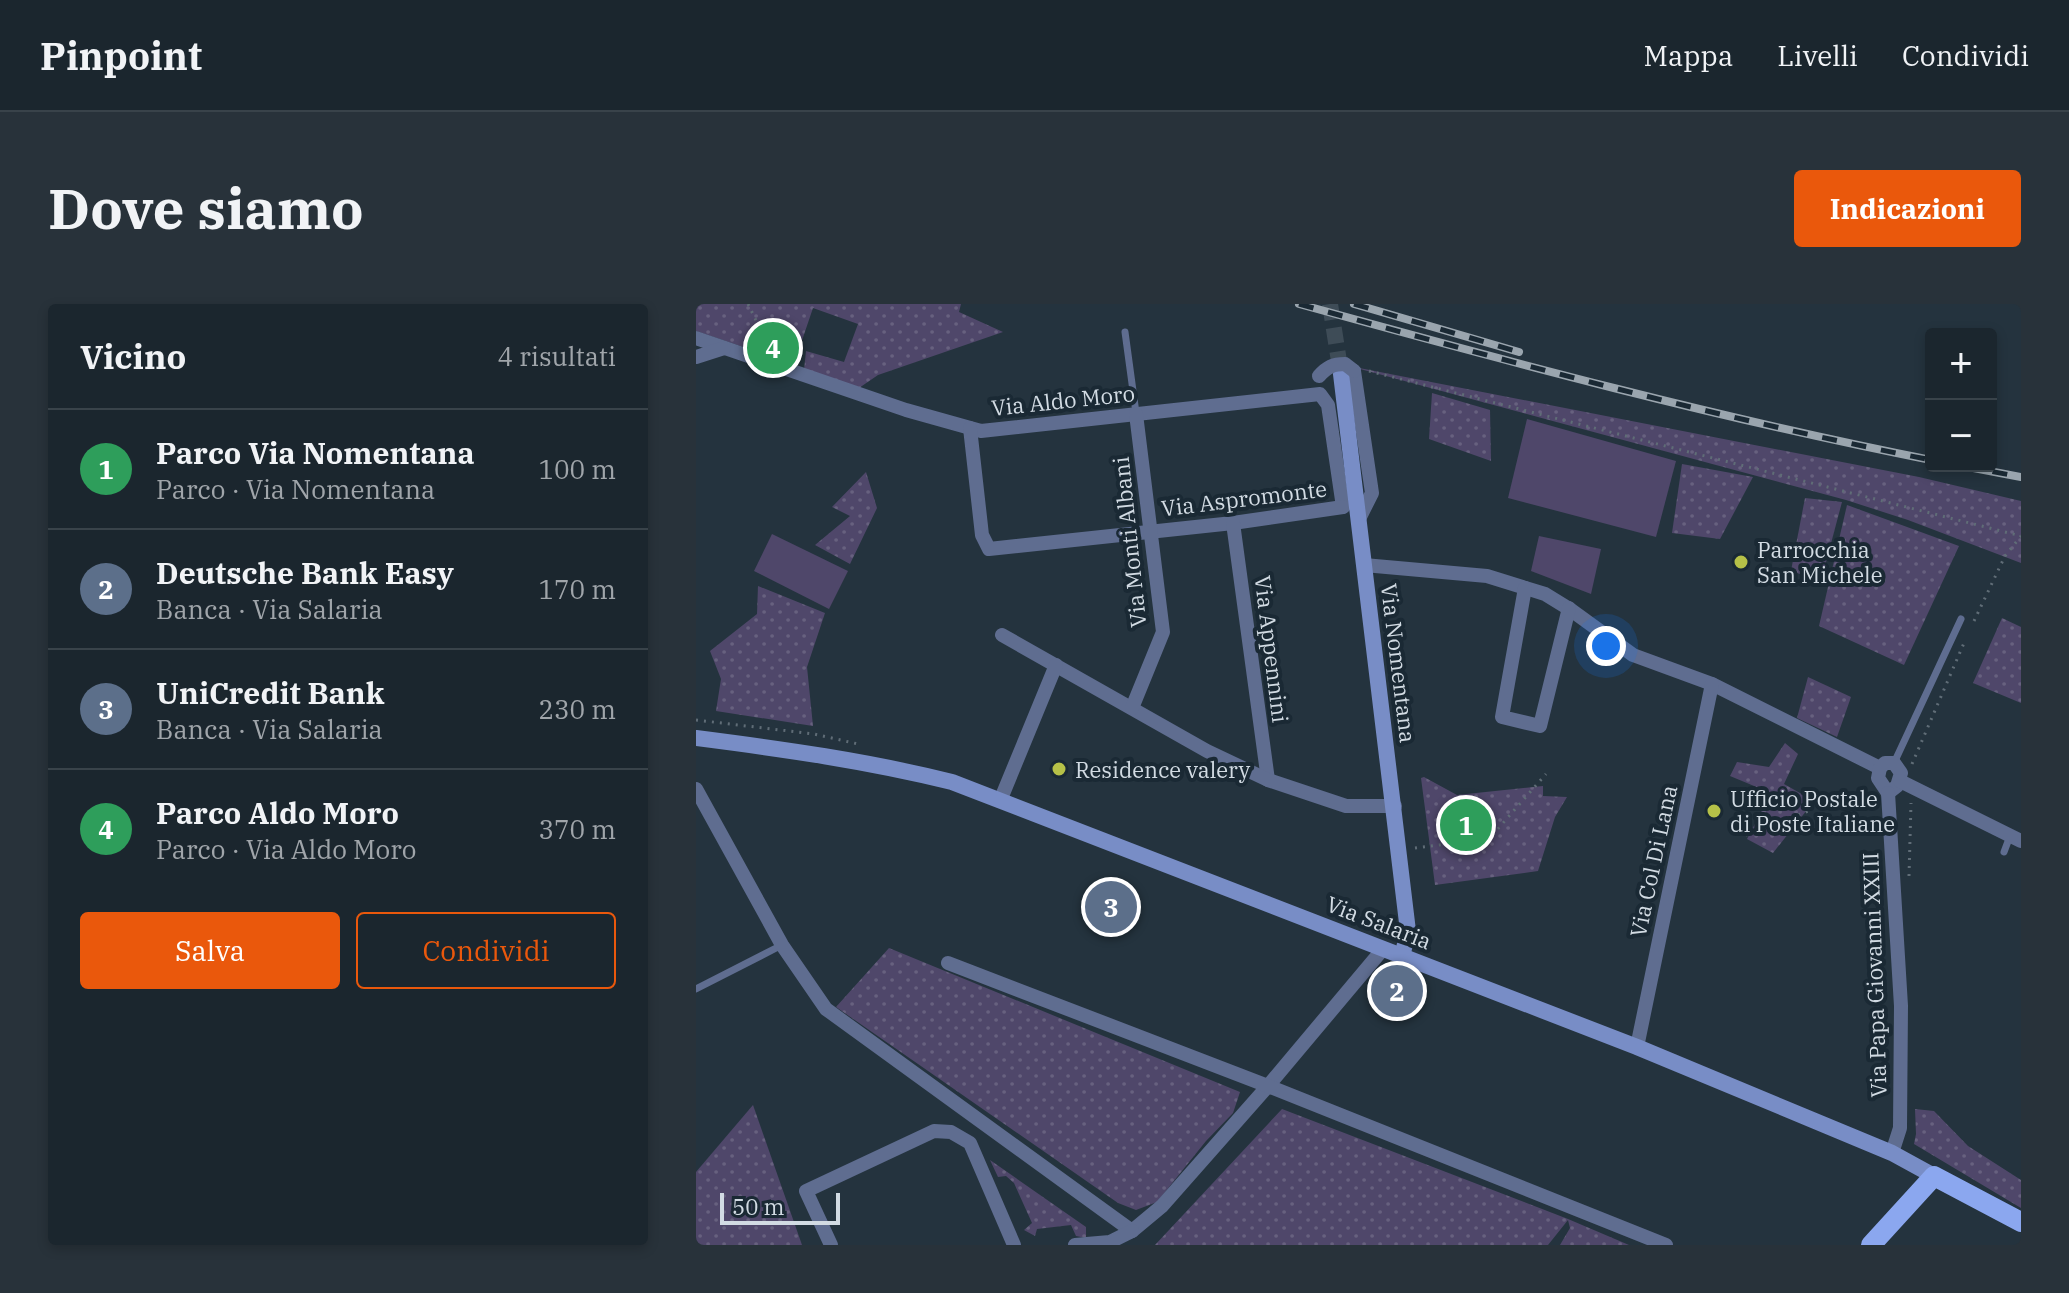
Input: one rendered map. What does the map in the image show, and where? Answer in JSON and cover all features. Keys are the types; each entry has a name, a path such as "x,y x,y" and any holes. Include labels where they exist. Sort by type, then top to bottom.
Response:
{"main road":[{"name":"Via Nomentana","path":"1348,370 1359,521 1408,931 1402,957"},
{"name":"Via Salaria","path":"696,738 798,752 952,782 1637,1047 1892,1153 2021,1222"},
{"path":"1871,1245 1934,1176"}],"street":[{"name":"Via Aldo Moro","path":"696,338 906,410 981,431 1304,395"},
{"path":"696,357 724,348"},
{"path":"1304,395 1325,369 1334,364 1348,370"},
{"path":"1304,395 1320,394 1328,405 1343,507 1359,521"},
{"name":"Via Monti Albani","path":"1132,708 1163,632 1136,414"},
{"name":"Via Aspromonte","path":"970,428 982,535 989,549 1233,523 1343,507"},
{"name":"Via Appennini","path":"1233,523 1268,780"},
{"path":"1364,565 1487,576 1545,594 1633,655 1712,684 1887,765 2016,838"},
{"path":"1525,588 1502,717 1540,726 1569,608"},
{"path":"1002,635 1207,751 1268,780 1346,806 1395,806"},
{"path":"1000,801 1056,665"},
{"name":"Via Col Di Lana","path":"1637,1047 1712,684"},
{"name":"Via Papa Giovanni XXIII","path":"1887,765 1878,778 1888,793 1901,1006 1900,1128 1892,1153"},
{"path":"1888,793 1905,776"},
{"path":"696,789 782,945 826,1009 1132,1231"},
{"path":"1075,1245 1110,1242 1132,1231 1162,1206 1383,949"},
{"path":"948,963 1268,1086 1666,1245"},
{"path":"831,1245 806,1191 934,1131 951,1132 970,1143 1014,1245"}],"lane":[{"path":"1125,332 1136,414"},
{"path":"1887,765 1961,619"},
{"path":"2004,852 2016,838"},
{"path":"696,989 782,945"}],"path":[{"path":"748,304 770,349 765,362"},
{"path":"1348,370 2021,536 2005,556 1974,619 1905,776"},
{"path":"696,720 814,734 857,744"},
{"path":"1399,850 1489,839 1546,774"},
{"path":"1909,884 1911,801"},
{"path":"1746,835 1811,810"}],"shaded area":[{"path":"696,304 961,304 959,312 1003,332 878,375 859,388 804,370 806,351 844,362 858,324 813,308 794,364 696,331"},
{"path":"1349,366 1919,477 2021,501 2021,563 1846,500"},
{"path":"1432,393 1490,410 1491,461 1429,439"},
{"path":"1527,419 1676,461 1656,537 1508,498"},
{"path":"1682,464 1753,477 1720,539 1672,533"},
{"path":"866,472 877,508 850,564 815,545 850,516 832,507"},
{"path":"1805,498 1842,502 1821,581 1791,571"},
{"path":"1847,505 1959,546 1904,665 1819,626"},
{"path":"772,534 848,571 829,609 754,571"},
{"path":"1539,536 1601,549 1591,594 1531,571"},
{"path":"758,586 825,613 807,667 813,726 716,711 721,679 710,651 757,614"},
{"path":"2002,618 2021,627 2021,703 1973,683"},
{"path":"1808,677 1851,697 1837,737 1797,718"},
{"path":"1785,743 1798,754 1784,784 1814,801 1773,853 1747,839 1771,793 1730,776 1737,762 1769,767"},
{"path":"1421,778 1457,795 1543,786 1543,796 1567,797 1555,817 1538,871 1435,885"},
{"path":"889,948 1240,1092 1233,1113 1157,1202 1136,1210 1118,1203 836,1007"},
{"path":"753,1105 802,1245 696,1245 696,1172"},
{"path":"1282,1109 1568,1219 1629,1245 1560,1245 1570,1228 1568,1220 1548,1245 1155,1245"},
{"path":"1915,1109 1934,1111 1968,1146 2021,1180 2021,1208 1914,1144"},
{"path":"990,1160 1086,1227 1086,1238 1076,1236 1071,1225 1037,1229 1035,1236 1024,1230 1032,1223 1014,1183 1006,1176 998,1177"}],"tunnel":[{"path":"1330,304 1341,374"}],"railway":[{"path":"1299,304 1614,388 1925,459"},
{"path":"1354,304 1519,352"},
{"path":"1995,472 2021,477"}],"place":[{"name":"Parco Aldo Moro","path":"773,348"},
{"name":"Parrocchia San Michele","path":"1741,562"},
{"name":"Residence valery","path":"1059,769"},
{"name":"Ufficio Postale di Poste Italiane","path":"1714,811"},
{"name":"Parco Via Nomentana","path":"1466,825"},
{"name":"UniCredit Bank","path":"1111,907"},
{"name":"Deutsche Bank Easy","path":"1397,991"}]}
